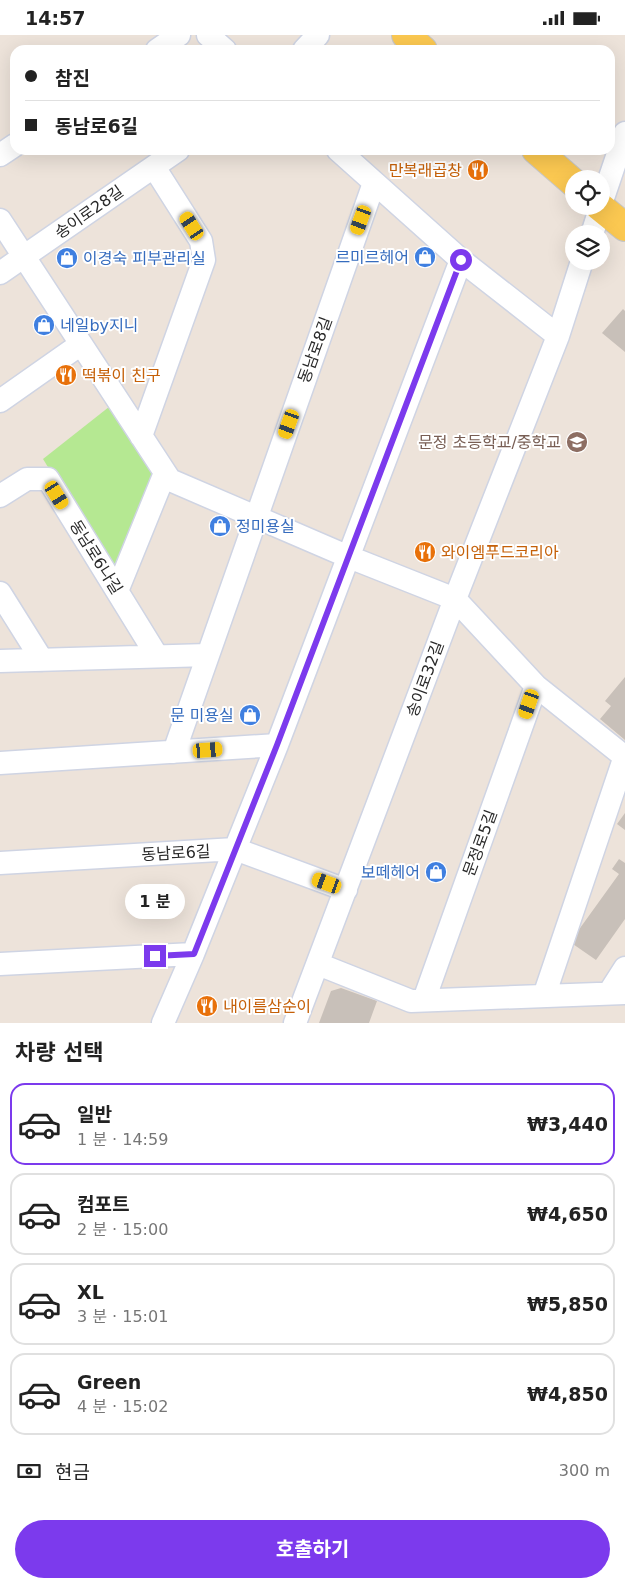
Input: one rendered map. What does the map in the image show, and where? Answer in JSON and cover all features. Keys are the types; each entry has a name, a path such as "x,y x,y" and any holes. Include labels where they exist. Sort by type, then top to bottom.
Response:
{"main road":[{"path":"406,35 417,45"},
{"path":"542,155 565,175"},
{"path":"610,214 625,227"}],"street":[{"path":"164,45 179,35"},
{"path":"208,35 219,45"},
{"path":"309,45 318,35"},
{"path":"610,177 625,133"},
{"name":"송이로28길","path":"0,273 171,155"},
{"path":"343,155 461,260 558,336"},
{"path":"141,436 204,260 202,241 154,167"},
{"name":"동남로8길","path":"174,752 374,183"},
{"path":"0,220 170,480 350,557 455,599 536,686 625,757 544,996"},
{"path":"163,1023 194,954 277,745 350,557 461,260"},
{"name":"송이로32길","path":"295,1023 455,599 558,336 579,270"},
{"path":"0,401 81,344"},
{"path":"117,591 165,473"},
{"name":"동남로6나길","path":"0,496 27,479 48,479 156,656"},
{"path":"0,593 42,660"},
{"path":"0,661 208,655"},
{"name":"문정로5길","path":"424,1000 536,686"},
{"path":"0,763 277,745"},
{"name":"동남로6길","path":"0,863 235,849 346,890"},
{"path":"0,964 194,954"},
{"path":"318,964 411,1001 617,993 625,968"}],"green space":[{"path":"114,403 158,466 114,574 43,459"}],"building":[{"path":"623,309 625,311 625,352 602,333"},
{"path":"625,677 625,740 600,719 611,706 605,701"},
{"path":"625,813 625,830 617,824"},
{"path":"619,859 625,863 625,919 596,960 570,942 619,874 612,869"},
{"path":"341,988 377,1001 369,1023 319,1023 331,991"}],"place":[{"name":"만복래곱창","path":"478,170"},
{"name":"르미르헤어","path":"425,257"},
{"name":"이경숙 피부관리실","path":"67,258"},
{"name":"네일by지니","path":"44,325"},
{"name":"떡볶이 친구","path":"66,375"},
{"name":"문정 초등학교/중학교","path":"577,442"},
{"name":"정미용실","path":"220,526"},
{"name":"와이엠푸드코리아","path":"425,552"},
{"name":"문 미용실","path":"250,715"},
{"name":"보떼헤어","path":"436,872"},
{"name":"내이름삼순이","path":"207,1006"}],"route":[{"path":"155,956 194,954 350,557 461,260"}]}
